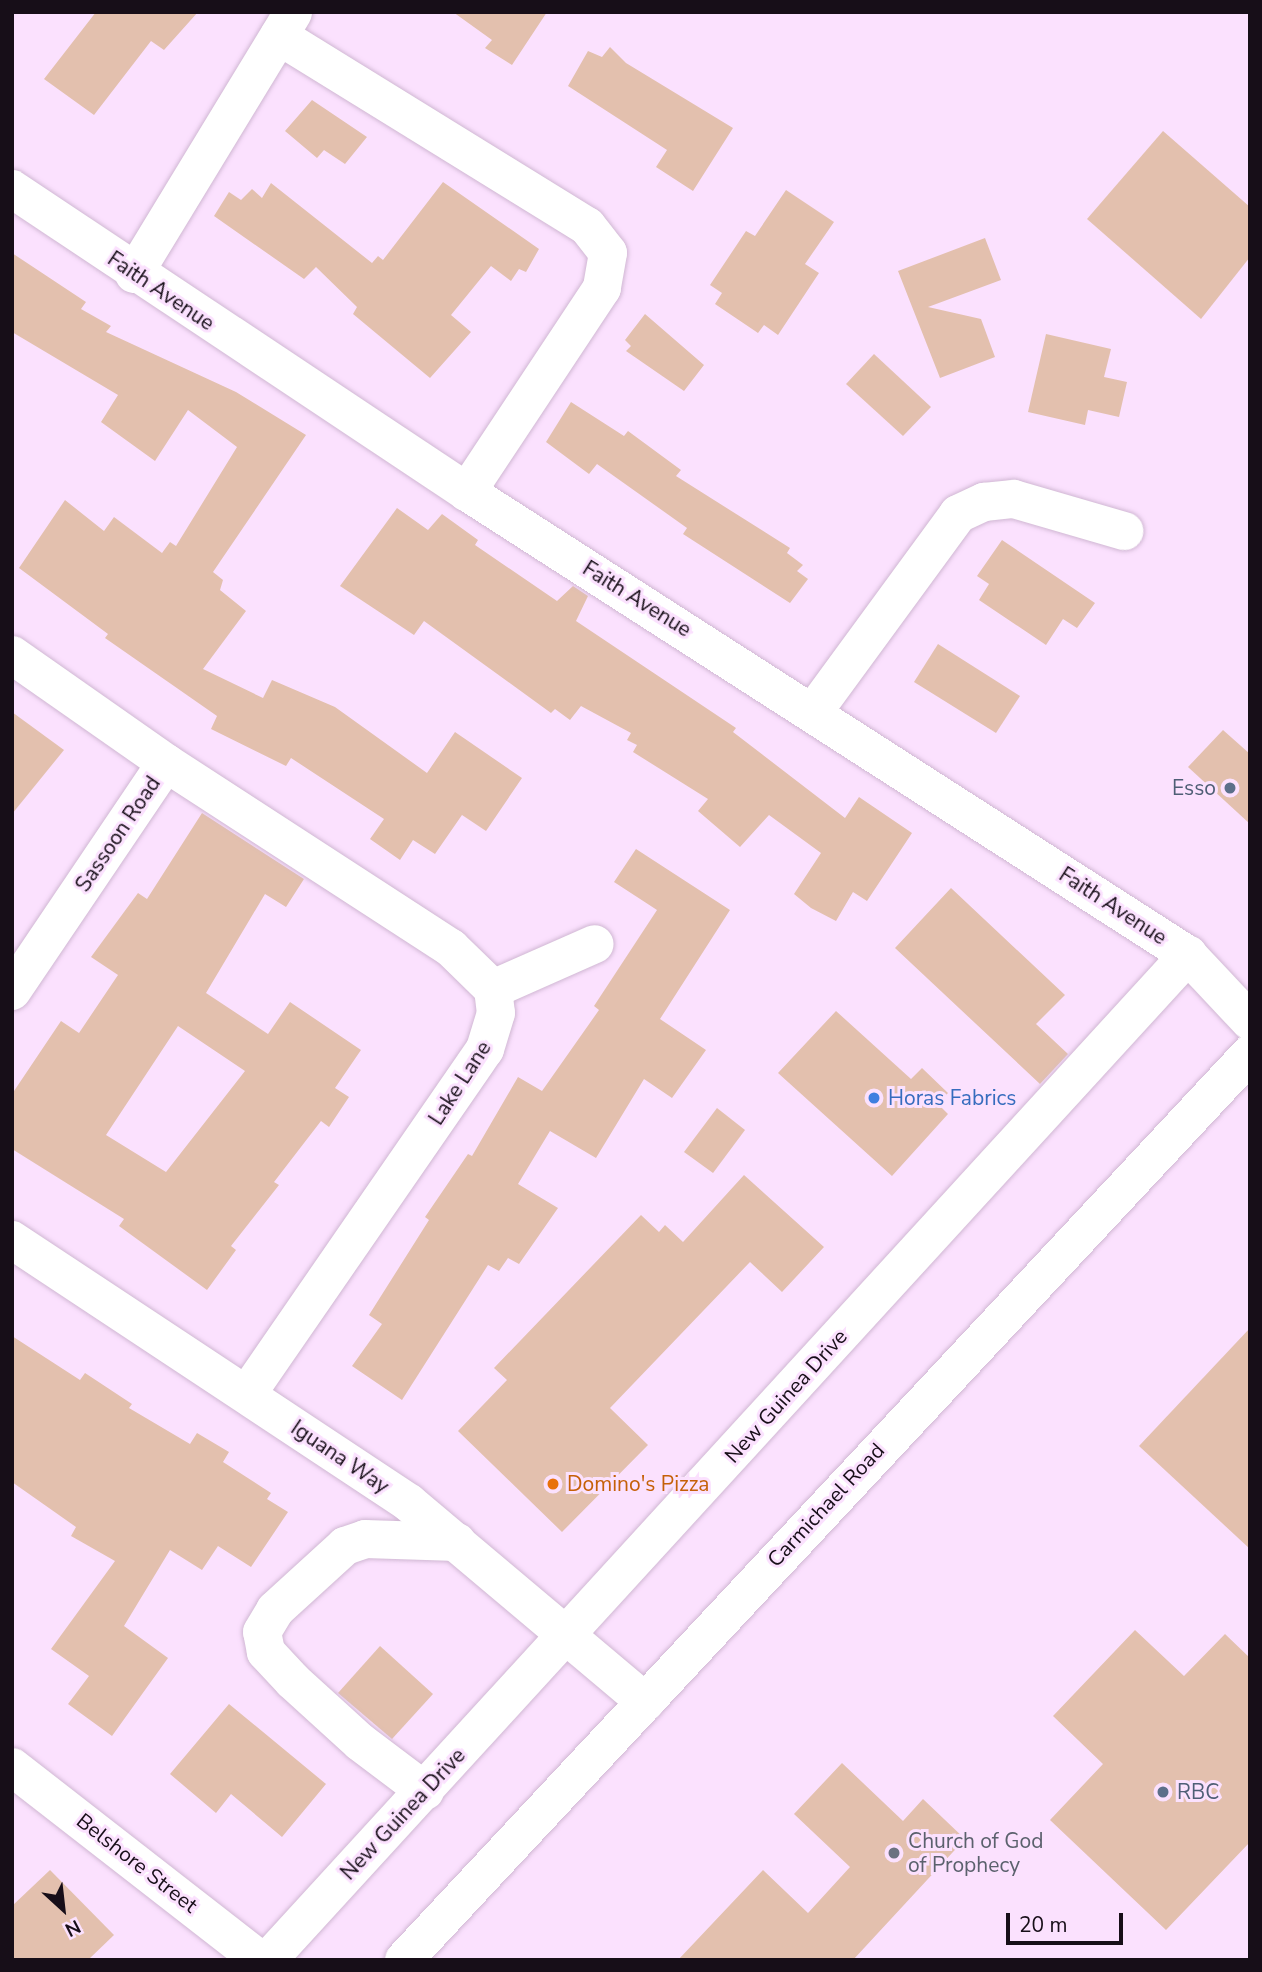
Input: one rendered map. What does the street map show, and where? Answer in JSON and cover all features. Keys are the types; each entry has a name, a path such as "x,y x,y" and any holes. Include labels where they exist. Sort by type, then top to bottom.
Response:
{"street":[{"path":"134,274 286,24 587,226 608,253 602,288 467,492"},
{"name":"Faith Avenue","path":"12,189 134,274 467,492 814,711 1188,955 1250,1021"},
{"path":"814,711 958,514 984,502 1014,499 1124,531"},
{"name":"Sassoon Road","path":"12,655 166,763 12,991"},
{"path":"166,763 451,948 492,989 595,944"},
{"name":"New Guinea Drive","path":"268,1960 569,1635 1188,955"},
{"name":"Lake Lane","path":"247,1394 485,1049 496,1013 492,989"},
{"name":"Carmichael Road","path":"404,1960 1250,1054"},
{"name":"Iguana Way","path":"12,1240 409,1503 569,1635 645,1702"},
{"path":"425,1790 360,1742 293,1681 265,1652 262,1632 275,1610 345,1545 365,1539 457,1542"},
{"name":"Belshore Street","path":"12,1767 260,1960"}],"building":[{"path":"96,12 198,12 164,50 151,41 94,115 44,79"},
{"path":"453,12 547,12 512,65 485,48 492,40"},
{"path":"610,47 626,63 733,128 693,191 656,167 667,150 568,86 588,51 602,57"},
{"path":"312,100 367,137 345,164 324,150 317,158 285,131"},
{"path":"1163,131 1250,207 1250,257 1201,319 1087,219"},
{"path":"443,182 539,249 526,272 519,269 511,281 491,266 451,315 471,332 430,378 353,314 357,307 316,267 304,279 214,216 229,192 241,200 252,189 262,198 271,183 372,263 378,256 383,260"},
{"path":"786,190 834,222 805,264 819,273 778,335 764,325 758,333 715,304 722,293 710,285 746,231 755,236"},
{"path":"985,238 1001,280 928,307 981,319 995,357 940,378 898,271"},
{"path":"12,253 86,302 81,309 111,326 106,332 236,392 306,435 213,572 223,580 220,590 246,611 203,669 263,698 272,680 335,707 427,773 455,732 522,778 486,831 462,815 435,854 413,840 400,860 370,839 384,819 291,758 286,766 211,729 217,716 105,638 108,634 19,568 65,500 104,531 114,517 162,553 170,542 176,546 237,447 188,410 155,461 101,422 118,395 12,332"},
{"path":"645,314 704,365 684,391 626,351 631,346 625,340"},
{"path":"1046,334 1111,349 1104,377 1127,382 1119,417 1088,410 1085,425 1028,412"},
{"path":"874,354 931,407 903,436 846,384"},
{"path":"571,402 624,436 628,431 681,470 676,476 790,548 787,553 803,565 797,571 808,579 790,603 683,534 687,528 597,464 589,474 546,442"},
{"path":"397,508 428,530 442,514 478,540 475,545 557,601 573,586 588,596 576,621 736,728 733,732 845,818 859,797 912,833 867,901 853,892 836,921 811,908 794,894 821,853 769,815 740,847 698,811 708,799 633,752 637,745 627,740 631,733 581,706 570,720 555,709 551,713 424,621 414,635 340,586"},
{"path":"1002,540 1095,603 1077,628 1063,619 1046,645 979,600 989,584 977,576"},
{"path":"938,644 1020,696 996,733 914,682"},
{"path":"12,712 64,750 12,814"},
{"name":"Esso","path":"1223,730 1250,754 1250,824 1188,767"},
{"path":"202,813 304,879 286,907 265,894 206,993 268,1034 290,1002 361,1050 335,1088 349,1097 329,1127 321,1121 274,1182 279,1185 231,1246 236,1250 207,1290 119,1226 124,1219 12,1149 12,1094 61,1021 79,1033 118,975 91,957 138,893 147,899","holes":["178,1026 245,1071 166,1172 106,1135"]},
{"path":"636,849 730,910 660,1019 706,1050 672,1098 644,1079 596,1158 550,1131 518,1184 558,1208 519,1264 508,1258 499,1271 488,1265 402,1400 352,1366 382,1324 369,1315 429,1220 425,1217 468,1154 472,1156 518,1077 542,1091 599,1010 594,1006 657,910 614,882"},
{"path":"951,888 1065,995 1036,1024 1068,1054 1040,1084 895,948"},
{"name":"Horas Fabrics","path":"836,1011 911,1079 922,1068 948,1093 938,1104 948,1114 892,1176 778,1073"},
{"path":"717,1108 745,1130 713,1173 684,1152"},
{"path":"744,1175 824,1247 782,1292 750,1262 610,1408 648,1445 562,1532 458,1431 507,1380 494,1368 641,1215 659,1232 665,1225 683,1242"},
{"path":"1250,1328 1250,1549 1139,1446"},
{"path":"12,1336 80,1380 85,1373 132,1404 129,1408 190,1444 197,1433 229,1452 223,1462 271,1493 267,1499 288,1512 251,1567 218,1546 202,1570 170,1550 124,1626 168,1658 112,1736 68,1704 89,1676 51,1649 115,1561 71,1536 76,1527 12,1482"},
{"name":"RBC","path":"1135,1630 1184,1676 1225,1634 1250,1658 1250,1842 1166,1930 1050,1820 1103,1764 1053,1716"},
{"path":"380,1646 433,1694 392,1739 338,1693"},
{"path":"229,1704 326,1784 282,1837 231,1794 216,1813 170,1774"},
{"path":"842,1763 903,1821 923,1799 965,1839 853,1960 678,1960 763,1870 808,1913 850,1867 794,1814"},
{"path":"50,1870 114,1935 88,1960 12,1960 12,1906"}],"place":[{"name":"Esso","path":"1230,788"},
{"name":"Horas Fabrics","path":"874,1098"},
{"name":"Domino's Pizza","path":"553,1484"},
{"name":"RBC","path":"1163,1792"},
{"name":"Church of God of Prophecy","path":"894,1853"}]}
